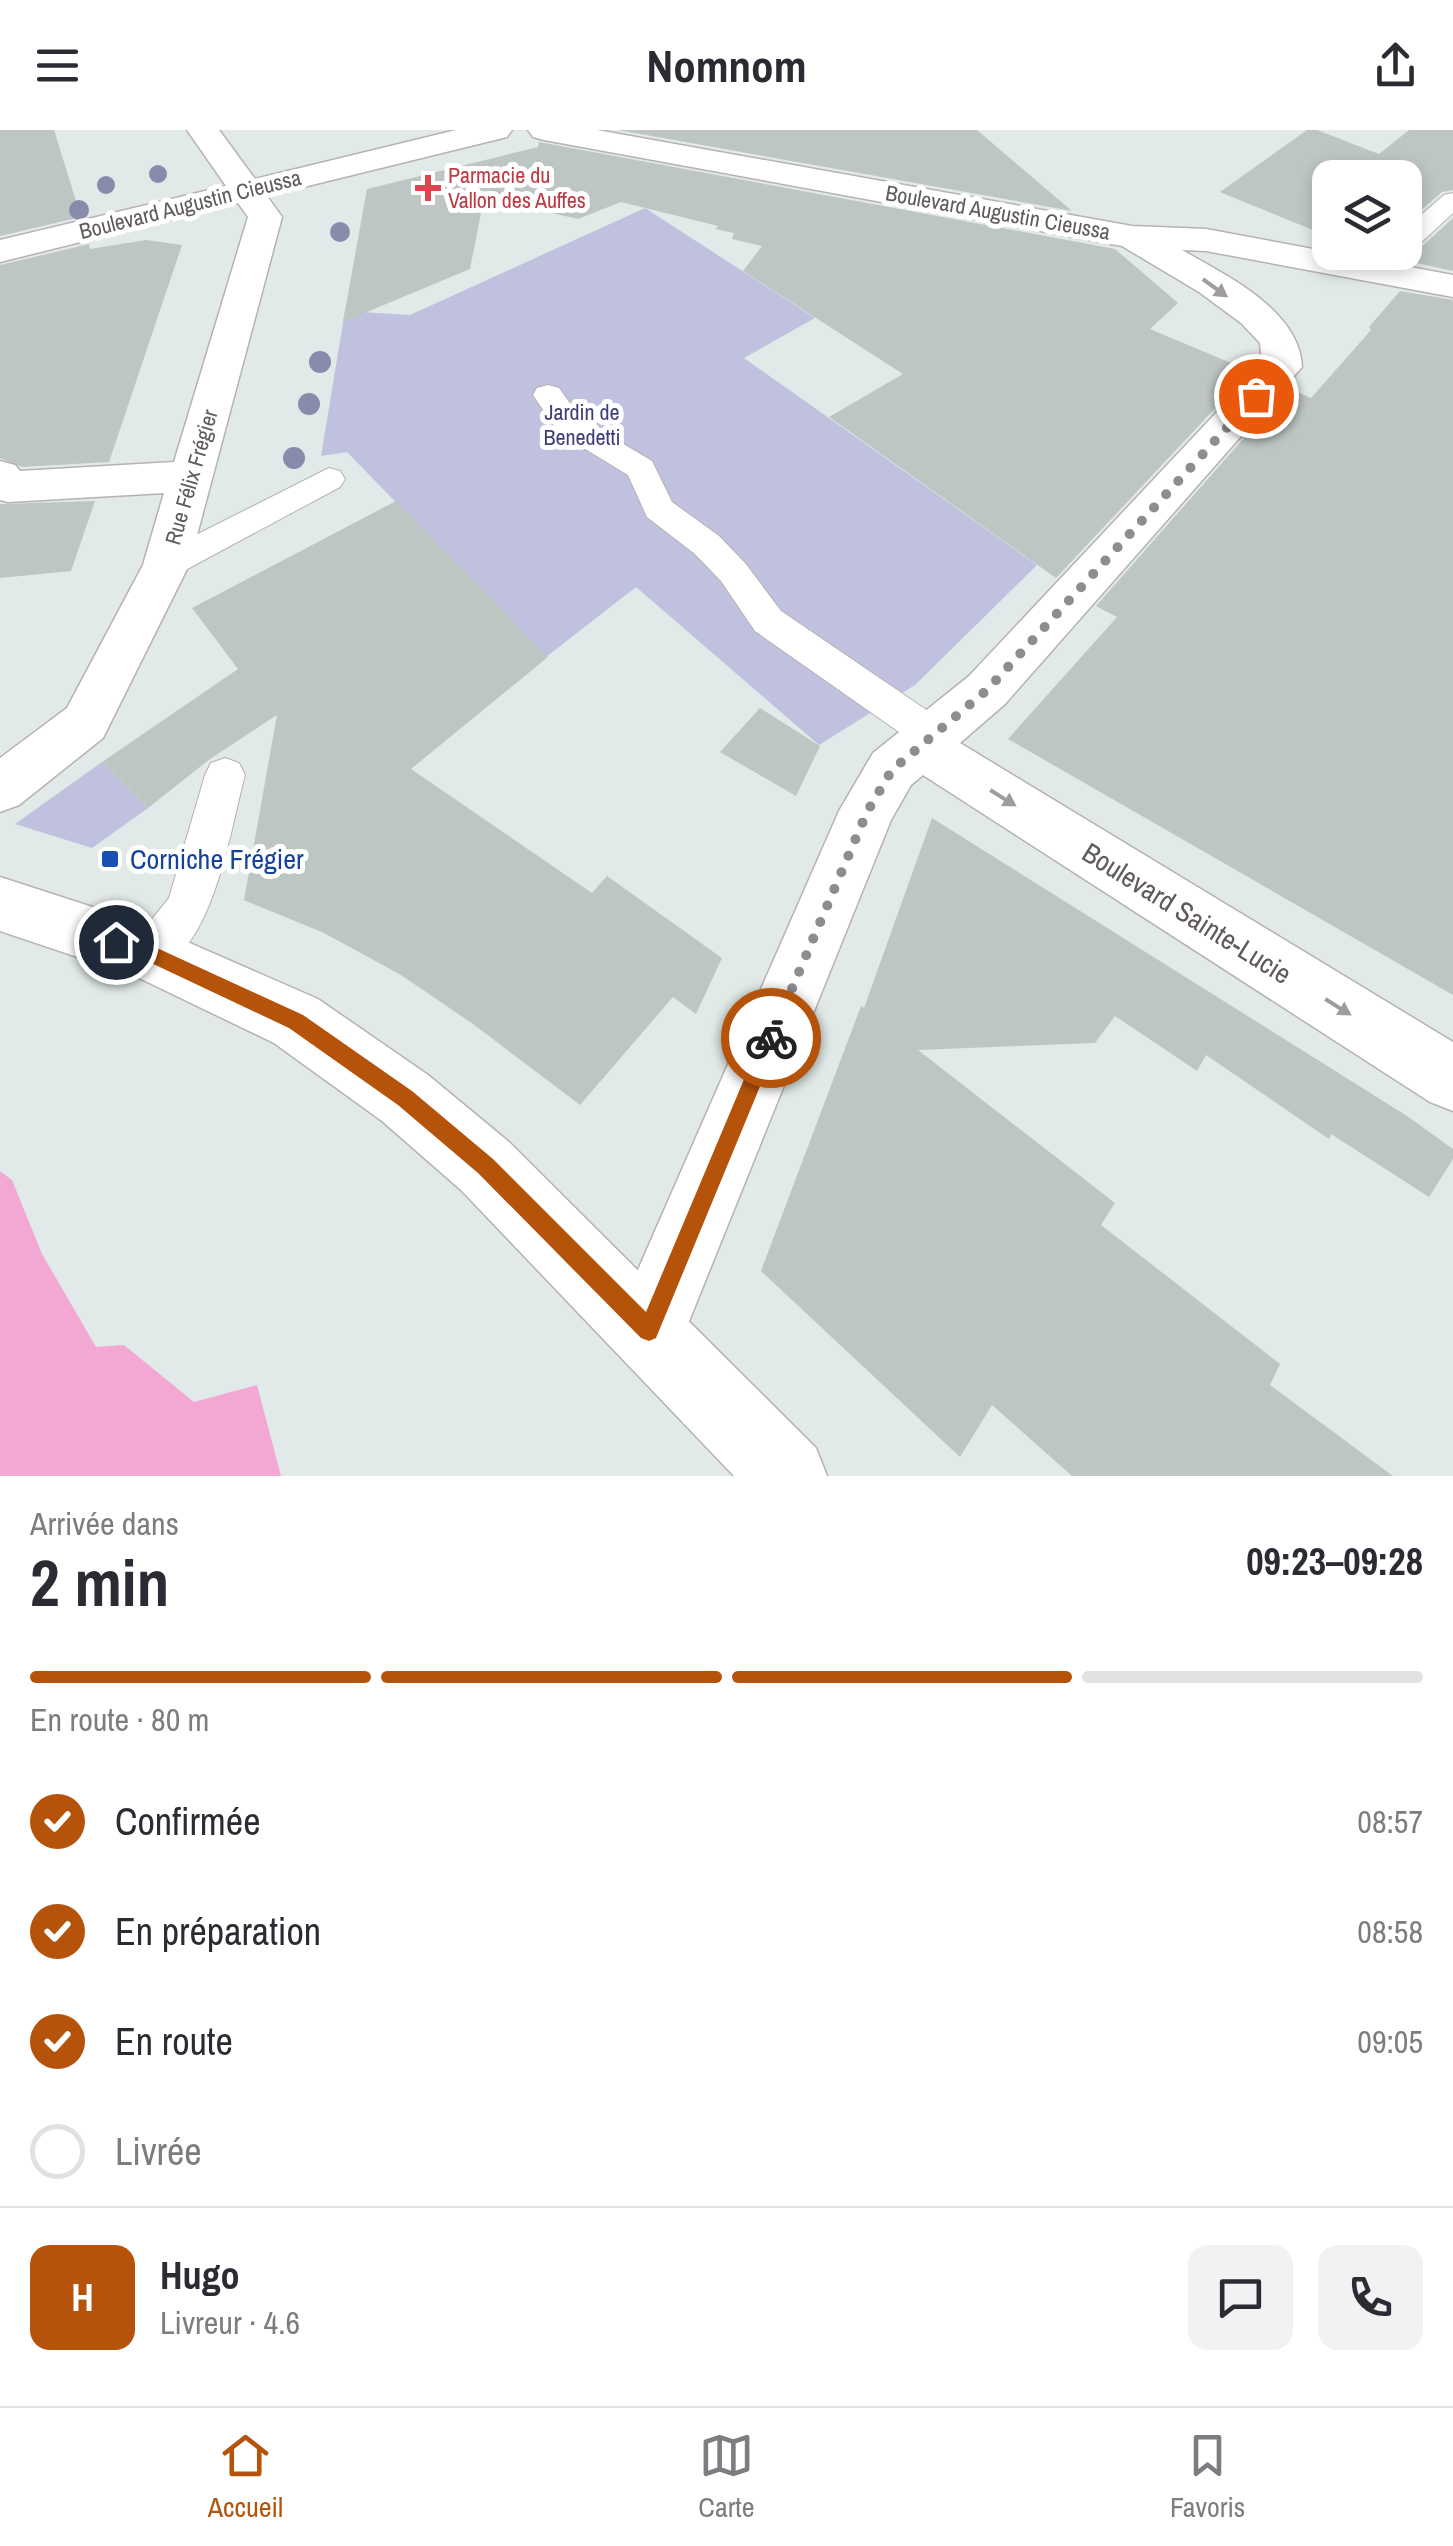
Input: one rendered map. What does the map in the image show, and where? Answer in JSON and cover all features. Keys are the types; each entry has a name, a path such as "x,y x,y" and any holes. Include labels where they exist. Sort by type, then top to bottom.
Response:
{"street":[{"name":"Rue Félix Frégier","path":"0,789 84,724 166,565 265,217 203,130"},
{"name":"Boulevard Augustin Cieussa","path":"0,251 246,191 453,134 496,130"},
{"name":"Boulevard Augustin Cieussa","path":"544,130 1132,236 1312,253"},
{"path":"649,1330 867,812 892,770 987,690 1282,367 1280,344 1266,328 1174,259 1132,236"},
{"name":"Boulevard Augustin Cieussa","path":"1408,270 1453,286"},
{"path":"0,476 8,487 190,476"},
{"name":"Boulevard Sainte-Lucie","path":"927,741 1453,1079"},
{"path":"0,904 151,954 296,1021 405,1098 486,1166 788,1476"}],"lane":[{"path":"1422,228 1453,200"},
{"path":"548,395 570,426 642,469 659,509 707,545 733,572 768,621 801,647 890,702 927,741"},
{"path":"166,565 330,479"},
{"path":"151,954 188,908 226,775"}],"green space":[{"name":"Jardin de Benedetti","path":"645,208 815,318 744,358 1037,565 915,685 819,745 636,587 546,657 347,452 321,456 345,311 410,315"},
{"path":"102,762 148,808 92,848 15,824"}],"shaded area":[{"path":"0,1171 12,1180 42,1254 96,1347 124,1345 194,1402 257,1385 281,1476 0,1476"}],"building":[{"path":"0,130 54,130 81,217 0,236"},
{"path":"618,130 977,130 1072,211"},
{"path":"1307,130 1317,130 1379,154 1409,130 1453,130 1453,190 1442,192 1422,209 1422,160 1312,160 1312,230 1220,192"},
{"path":"539,142 1115,249 1178,303 1150,329 1250,371 1056,578 829,417 903,374 743,271 762,246 732,239 734,233 715,229 718,226 621,202 578,219 484,198 470,269 343,322 367,189 538,147"},
{"path":"1453,218 1453,271 1422,264 1422,247"},
{"path":"146,240 182,245 109,462 22,467 0,458 0,265 89,244 90,249"},
{"path":"1400,291 1453,300 1453,995 1008,739 1117,617 1096,606 1288,388 1311,398"},
{"path":"95,501 71,571 0,578 0,504"},
{"path":"396,501 548,657 411,769 592,893 607,876 722,958 696,1014 673,997 580,1105 401,975 324,933 244,900 277,715 210,759 148,808 102,762 238,669 192,608"},
{"path":"760,708 820,746 796,796 720,752"},
{"path":"932,818 1407,1116 1453,1149 1453,1159 1429,1197 1331,1134 1329,1139 1206,1055 1197,1071 1115,1016 1095,1043 918,1050 1115,1203 1101,1225 1280,1364 1270,1385 1393,1476 1072,1476 992,1405 960,1457 761,1271 861,1006 864,1008"}],"way so far":[{"path":"771,1038 867,812 892,770 987,690 1256,396"}],"place":[{"name":"Parmacie du Vallon des Auffes","path":"428,188"},
{"name":"Corniche Frégier","path":"110,859"}],"route":[{"path":"116,942 151,954 296,1021 405,1098 486,1166 649,1330 771,1038"}]}
